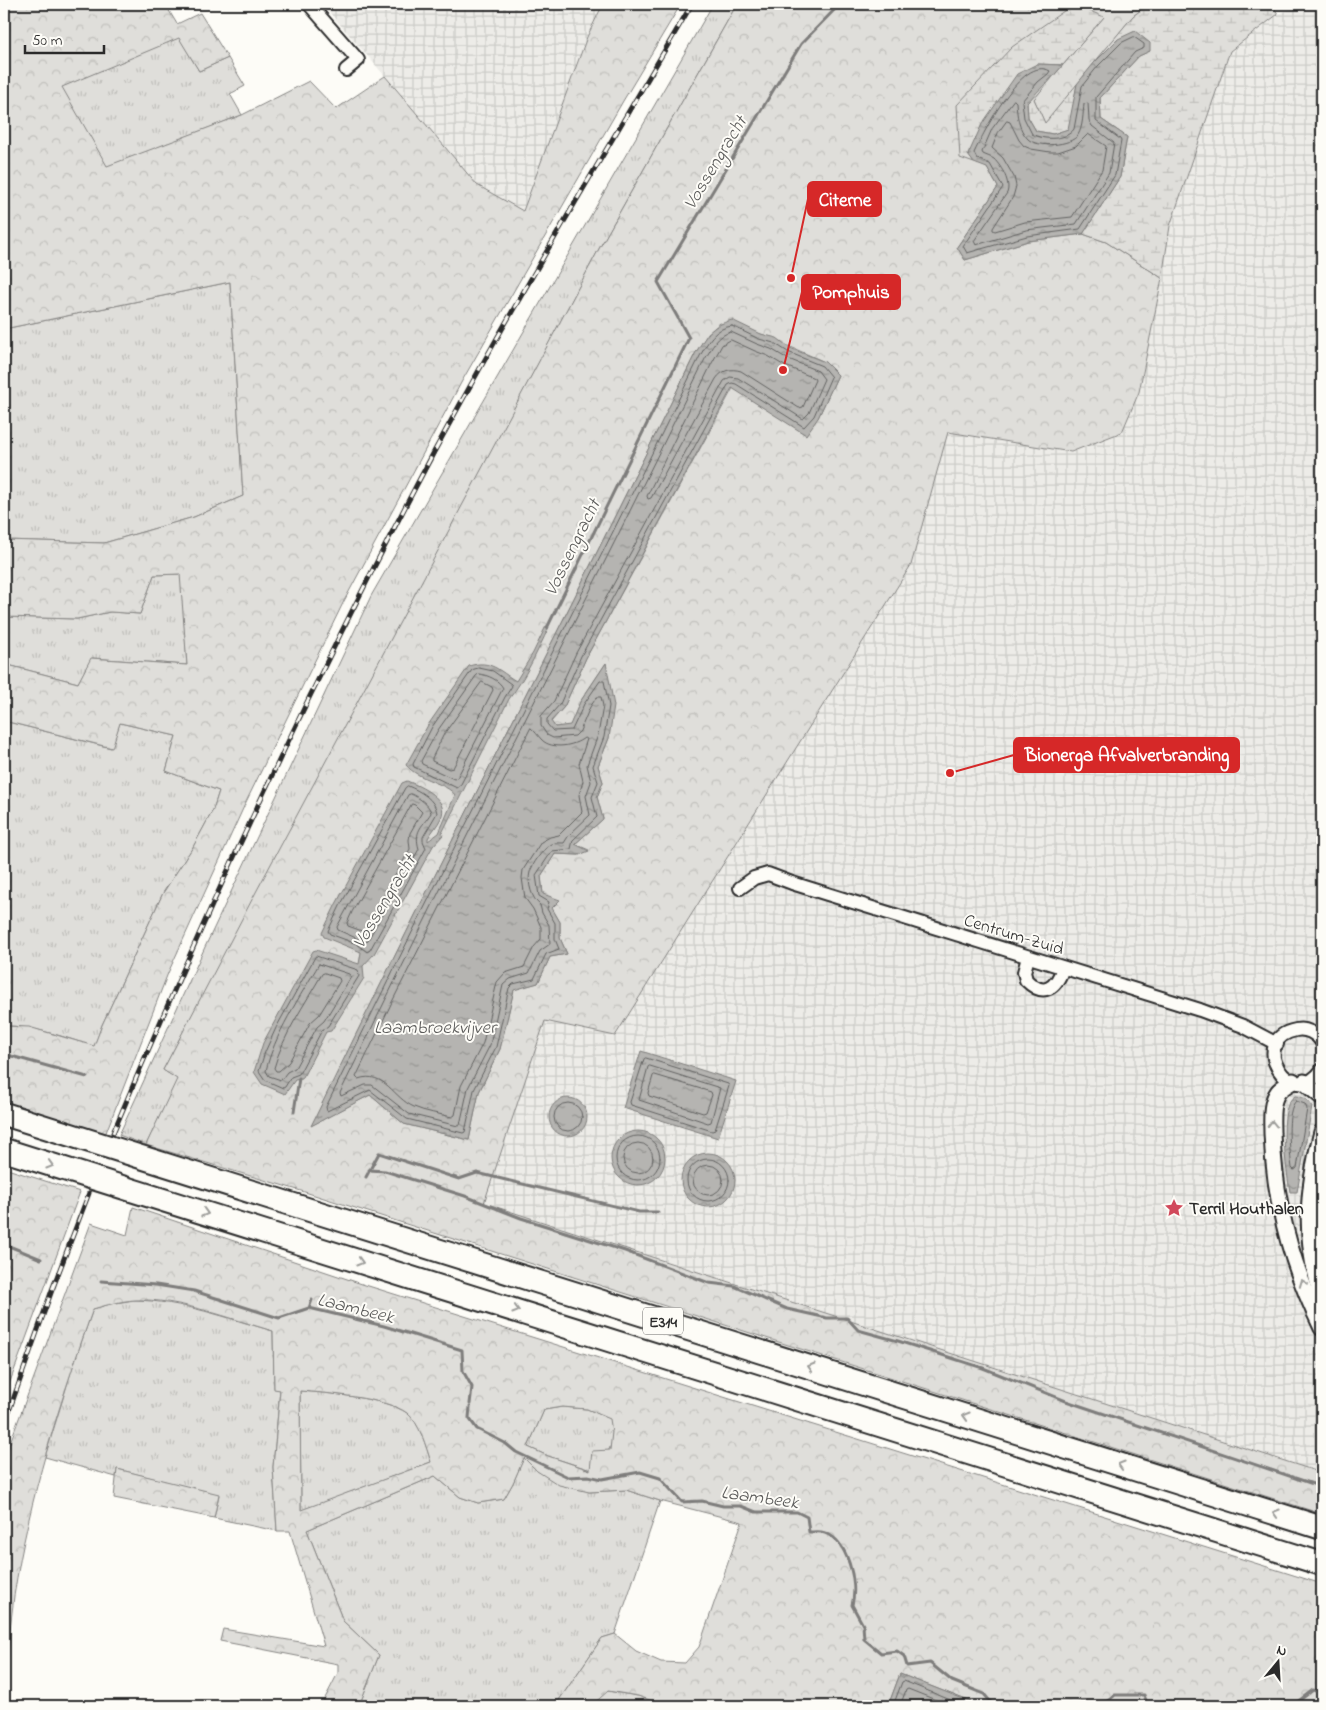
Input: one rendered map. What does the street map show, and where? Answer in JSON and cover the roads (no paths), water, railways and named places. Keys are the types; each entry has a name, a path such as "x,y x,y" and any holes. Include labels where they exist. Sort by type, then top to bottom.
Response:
{"highway":[{"name":"E314","path":"4,1114 1322,1528"},
{"name":"E314","path":"4,1150 1322,1564"}],"street":[{"path":"309,4 358,60 346,70"},
{"name":"Centrum-Zuid","path":"740,888 754,878 768,874 1200,1010 1242,1026 1277,1044"},
{"path":"1028,957 1024,972 1026,980 1038,990 1048,990 1054,985 1063,968"},
{"path":"1322,1042 1314,1033 1300,1029 1285,1034 1277,1044 1274,1052 1275,1066 1284,1077 1298,1082 1322,1096"},
{"path":"1322,1070 1316,1076 1278,1092 1273,1105 1272,1117 1274,1166 1283,1219 1293,1256 1309,1300 1322,1328"},
{"path":"1322,1132 1310,1191 1308,1224 1312,1258 1322,1296"}],"water":[{"path":"1135,31 1150,43 1150,51 1139,56 1100,98 1101,119 1127,137 1120,177 1083,234 1028,241 965,260 957,247 998,187 987,168 974,163 968,155 982,124 1017,74 1037,64 1063,65 1027,103 1028,117 1036,131 1053,134 1068,129 1077,84 1094,63 1118,39"},
{"name":"Laambroekvijver","path":"732,320 761,334 777,338 790,348 825,362 838,375 818,418 806,435 732,388 586,658 564,707 551,721 555,727 570,725 580,702 606,663 614,706 609,738 598,766 603,782 597,797 603,819 575,844 589,851 579,855 555,854 541,876 543,894 560,900 552,908 560,922 560,938 567,954 550,957 538,983 514,990 500,1049 479,1092 469,1140 404,1124 370,1095 311,1126 695,354 709,332 718,325"},
{"path":"546,626 549,627 536,655 509,699 442,833 443,835 433,846 374,954 363,966 364,978 331,1031 326,1032 302,1079 295,1080 285,1094 262,1084 254,1072 263,1043 313,951 316,950 359,964 361,952 324,937 322,933 402,783 407,781 413,783 438,799 443,811 440,821 428,838 428,841 439,833 455,795 446,787 418,774 406,765 428,725 469,666 477,664 489,665 516,681 533,653"},
{"path":"641,1051 736,1081 718,1138 623,1108"},
{"path":"1295,1096 1305,1099 1312,1107 1297,1192 1290,1192 1285,1156 1284,1126 1289,1102"},
{"path":"568,1098 582,1103 587,1117 582,1131 568,1136 554,1131 549,1117 554,1103"},
{"path":"638,1131 648,1133 657,1139 663,1148 665,1158 663,1168 657,1177 648,1183 638,1185 628,1183 619,1177 613,1168 611,1158 613,1148 619,1139 628,1133"},
{"path":"708,1153 718,1155 727,1161 733,1170 735,1180 733,1190 727,1199 718,1205 708,1207 698,1205 689,1199 683,1190 681,1180 683,1170 689,1161 698,1155"},
{"path":"900,1674 971,1702 970,1706 888,1706"}],"waterway":[{"name":"Vossengracht","path":"547,628 689,338 658,282 801,44 840,4"},
{"path":"4,1054 87,1077"},
{"name":"Vossengracht","path":"294,1112 299,1078"},
{"path":"366,1177 379,1153 459,1179 477,1173 639,1212 658,1212"},
{"path":"369,1170 385,1171 465,1196 521,1218 625,1251 709,1283 734,1286 787,1309 827,1318 847,1318 858,1330 983,1368 1066,1401 1322,1487"},
{"name":"Laambeek","path":"4,1244 41,1259"},
{"name":"Laambeek","path":"101,1281 156,1285 194,1291 279,1318 309,1308 384,1326 462,1350 463,1371 472,1387 470,1404"},
{"path":"309,1308 312,1300"},
{"name":"Laambeek","path":"470,1407 469,1418 477,1429 505,1443 516,1452 568,1477 588,1476 602,1479 640,1472 660,1478 682,1502 702,1501 723,1506 741,1506 756,1512 797,1512 807,1517 809,1532 823,1532 833,1537 845,1553 854,1586 852,1605 863,1625 864,1639 881,1653 897,1651 904,1656 907,1666 930,1663 952,1681 984,1694 994,1706"},
{"name":"Laambeek","path":"1292,1706 1313,1690 1322,1693"},
{"name":"Laambeek","path":"1070,1706 1082,1703 1101,1703 1108,1701 1115,1695 1144,1695 1148,1706"},
{"name":"Laambeek","path":"1006,1706 1015,1704 1026,1706"}],"railway":[{"path":"113,1133 226,874 306,704 390,535 434,452 561,226 692,4"},
{"path":"4,1425 89,1193"}],"place":[{"name":"Citerne","path":"791,278"},
{"name":"Pomphuis","path":"783,370"},
{"name":"Bionerga Afvalverbranding","path":"950,773"},
{"name":"Terril Houthalen","path":"1174,1208"}]}
